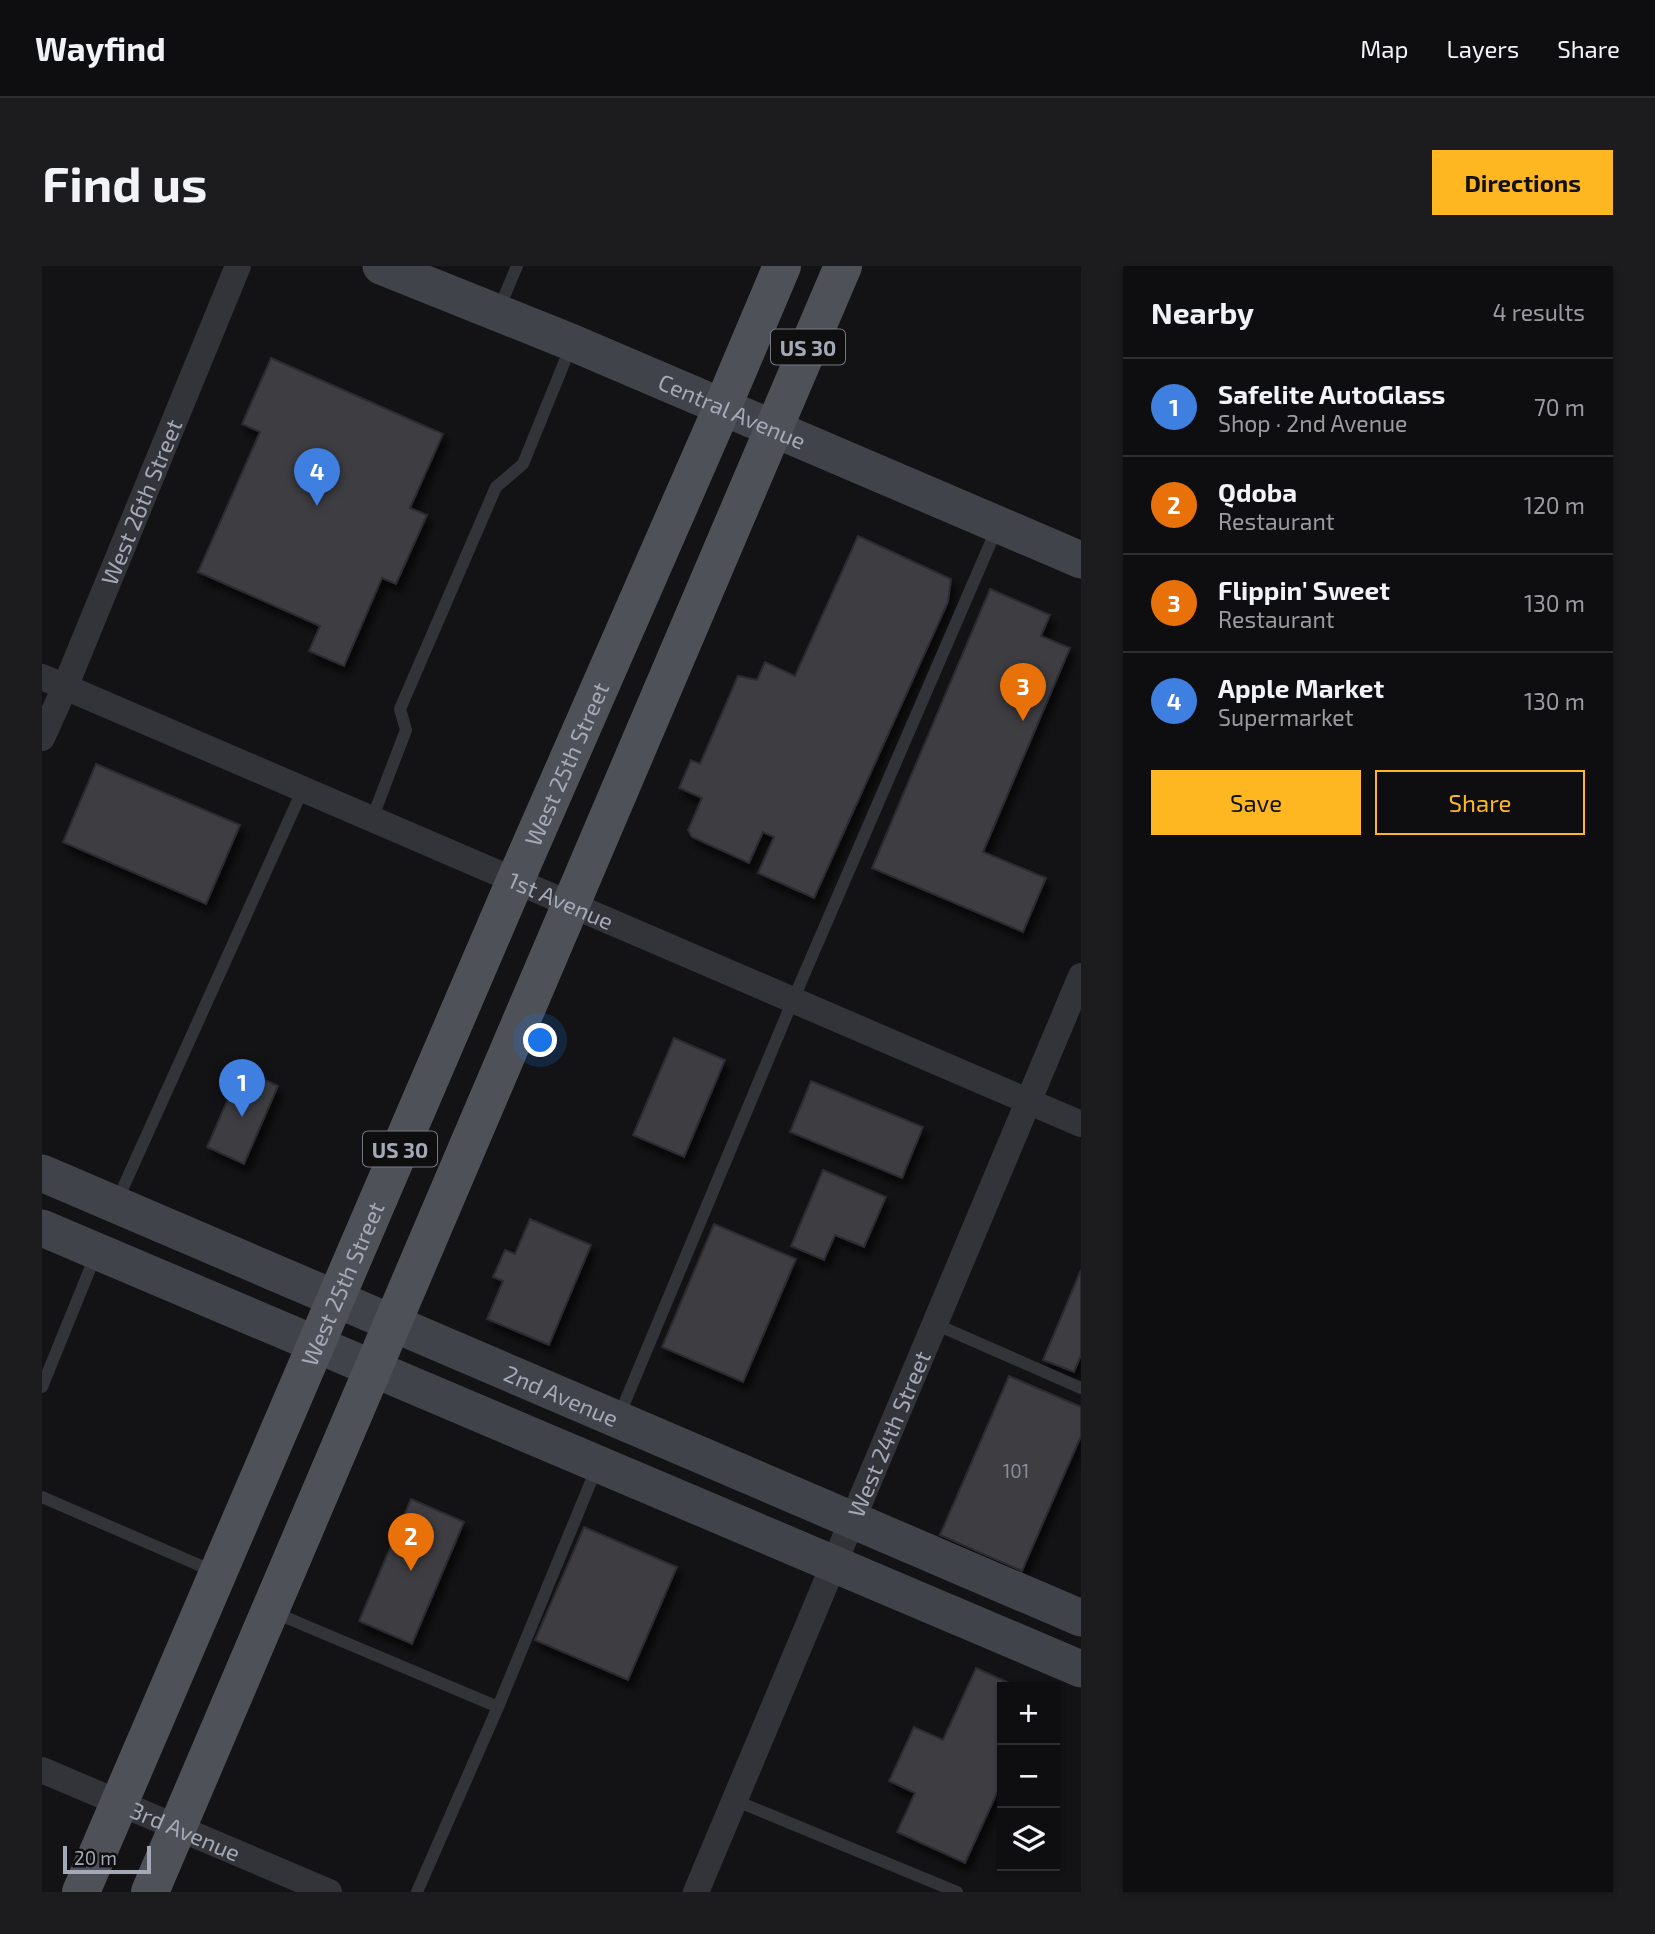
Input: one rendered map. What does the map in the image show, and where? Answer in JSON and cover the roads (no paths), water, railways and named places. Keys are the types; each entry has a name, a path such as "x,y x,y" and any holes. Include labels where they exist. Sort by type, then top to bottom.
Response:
{"main road":[{"name":"Central Avenue","path":"381,266 573,343 1081,560"},
{"name":"US 30","path":"722,408 782,266"},
{"name":"US 30","path":"150,1892 843,266"},
{"name":"West 25th Street","path":"82,1892 515,881 722,408"},
{"name":"2nd Avenue","path":"42,1173 1081,1618"},
{"path":"42,1228 1081,1668"}],"street":[{"name":"West 26th Street","path":"42,737 54,682 239,266"},
{"name":"1st Avenue","path":"54,682 1081,1124"},
{"name":"West 24th Street","path":"696,1892 1081,976"},
{"name":"3rd Avenue","path":"42,1770 329,1892"}],"lane":[{"path":"497,312 517,266"},
{"path":"372,819 406,730 400,709 496,487 523,464 573,343"},
{"path":"617,1420 793,1000 998,525"},
{"path":"116,1205 303,789"},
{"path":"42,1387 97,1251"},
{"path":"934,1324 1081,1388"},
{"path":"417,1892 498,1707 598,1464"},
{"path":"42,1497 218,1573"},
{"path":"270,1611 498,1707"},
{"path":"734,1801 957,1892"}],"place":[{"name":"Apple Market","path":"317,506"},
{"name":"Flippin' Sweet","path":"1023,721"},
{"name":"Safelite AutoGlass","path":"242,1117"},
{"name":"Qdoba","path":"411,1571"}]}
